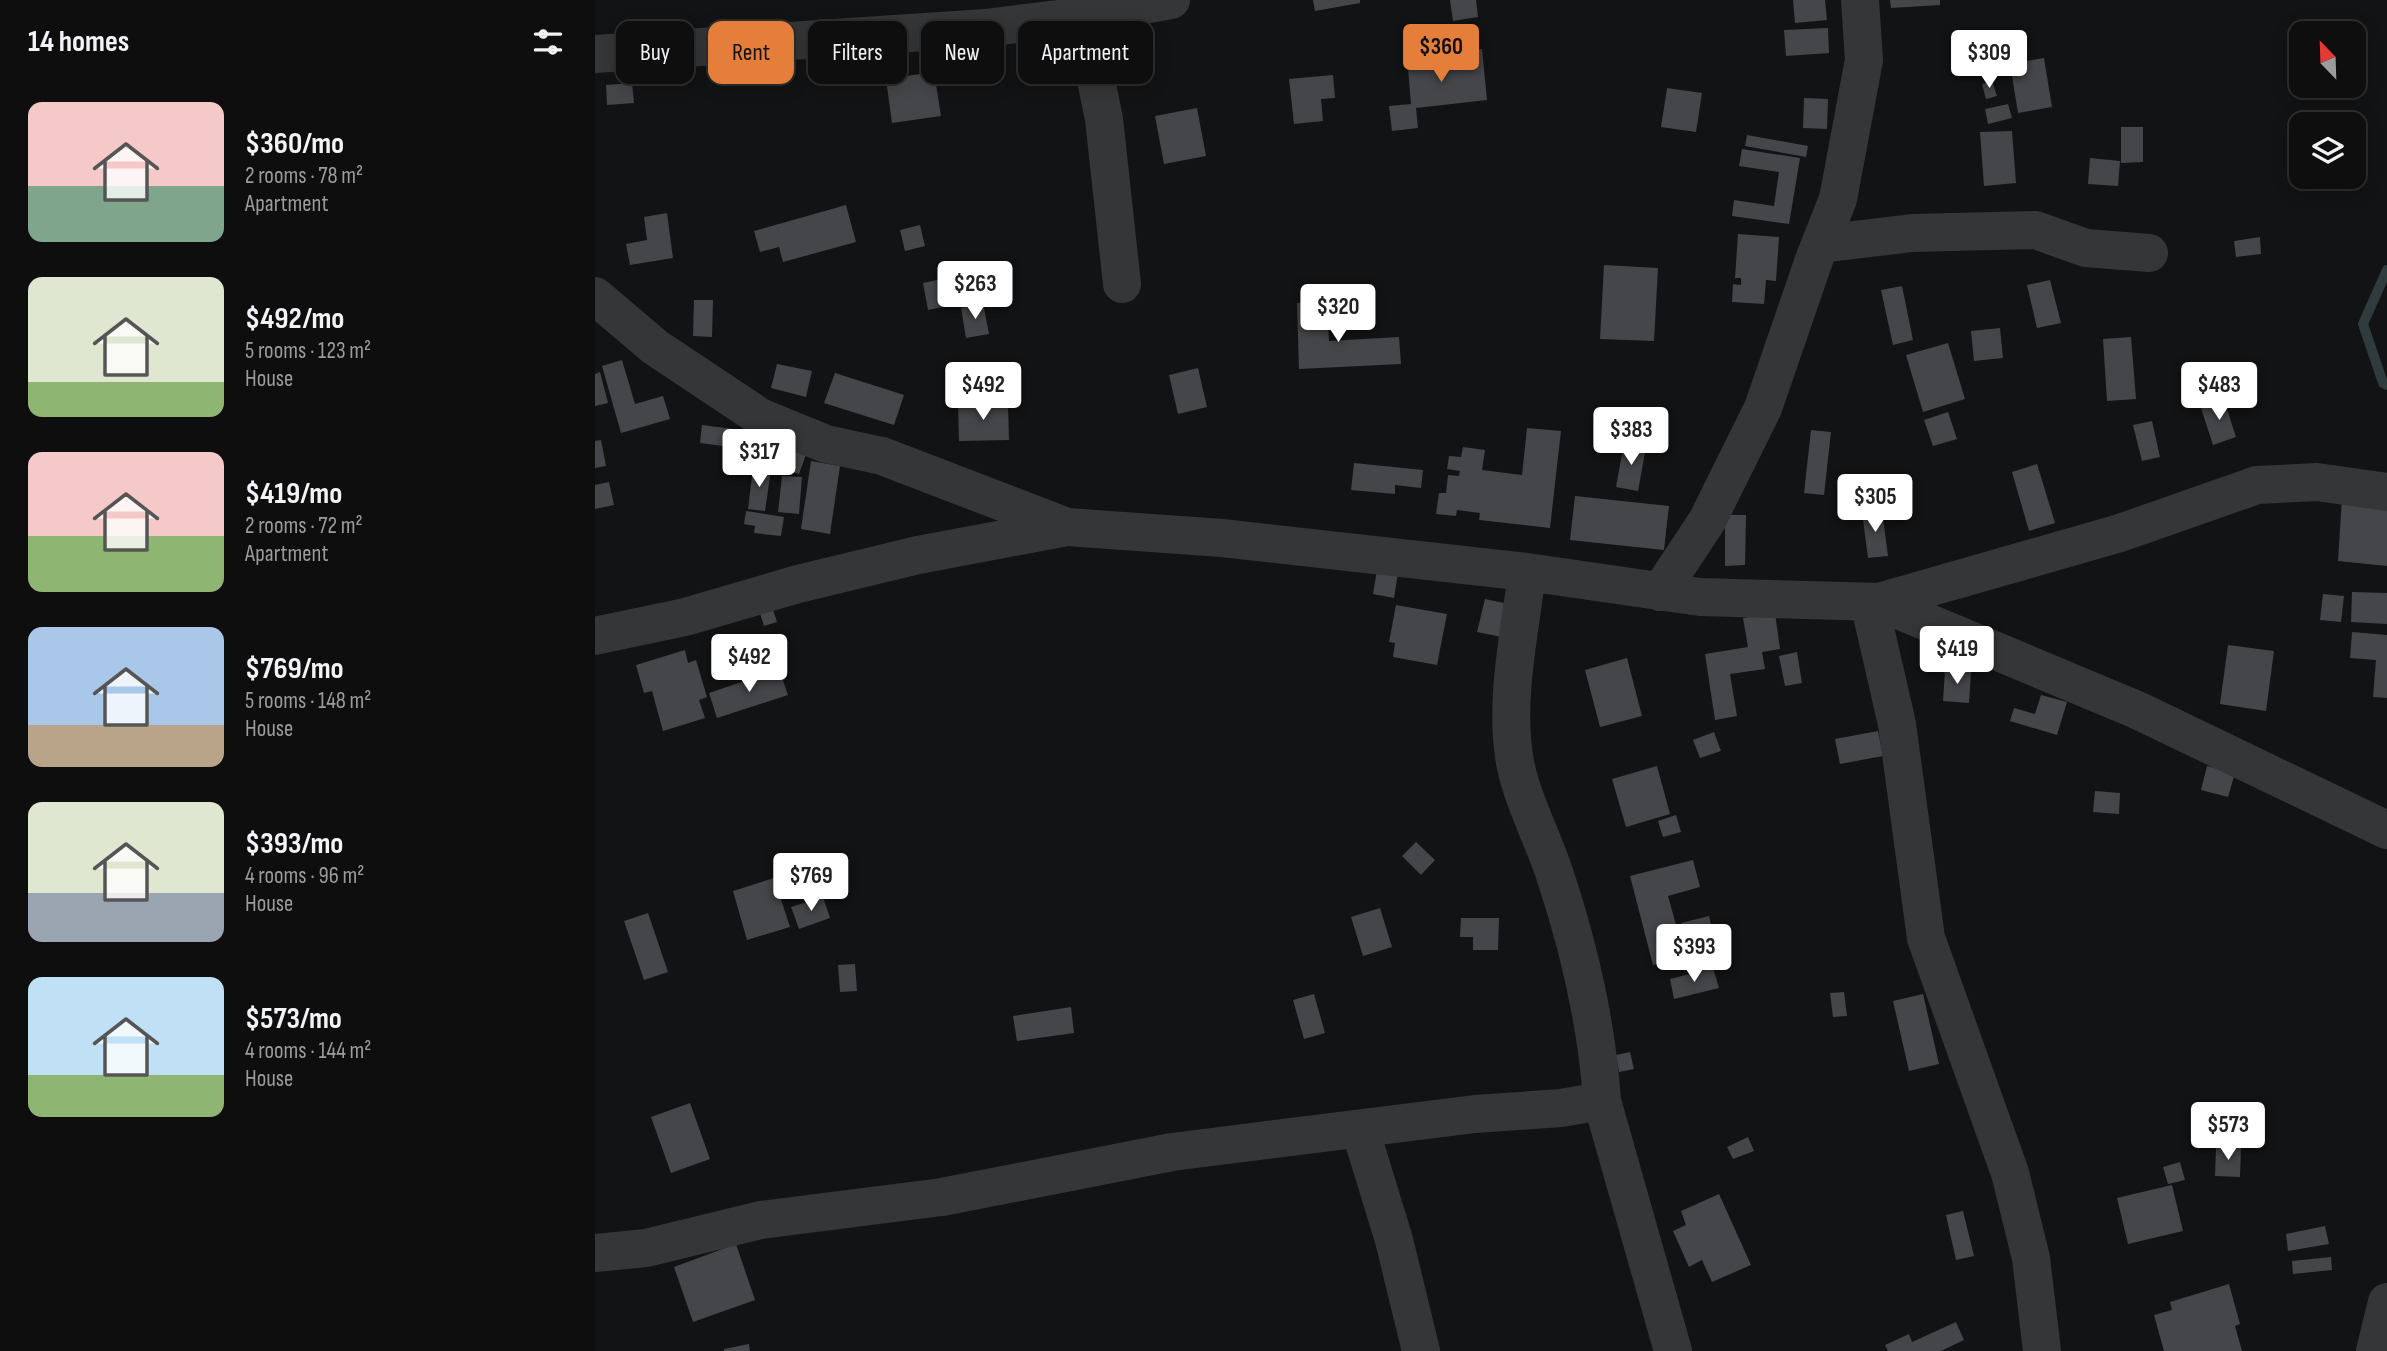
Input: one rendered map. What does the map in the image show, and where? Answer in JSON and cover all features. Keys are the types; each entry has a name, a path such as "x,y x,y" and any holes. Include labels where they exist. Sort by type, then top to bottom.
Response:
{"street":[{"path":"595,54 909,16 985,28 1083,16 1171,0"},
{"path":"1660,592 1707,521 1763,408 1838,199 1864,60 1860,0"},
{"path":"1083,16 1104,119 1122,284"},
{"path":"1820,244 1912,233 2023,229 2045,232 2086,248 2149,253"},
{"path":"595,296 655,347 760,417 827,444 882,456 1067,527"},
{"path":"595,636 685,617 798,583 918,555 1067,527 1222,538 1527,572 1700,597 1874,602 2120,533 2257,485 2317,482 2387,492"},
{"path":"1527,572 1510,724 1514,761 1555,875 1578,962 1600,1069 1602,1101 1673,1351"},
{"path":"1874,602 2137,710 2387,830"},
{"path":"1874,602 1897,724 1926,938 2010,1173 2031,1258 2042,1351"},
{"path":"595,1253 646,1248 761,1220 942,1196 1172,1152 1475,1114 1561,1108 1602,1101"},
{"path":"1360,1129 1394,1240 1421,1351"},
{"path":"2375,1351 2387,1302"}],"building":[{"path":"1313,0 1360,0 1360,3 1315,11"},
{"path":"1450,0 1476,0 1478,17 1453,21"},
{"path":"1793,0 1825,0 1827,20 1795,23"},
{"path":"1890,0 1940,0 1940,5 1891,8"},
{"path":"1828,28 1829,53 1786,56 1784,30"},
{"path":"1482,49 1487,100 1416,108 1418,128 1392,131 1389,106 1411,104 1407,56"},
{"path":"2044,58 2052,107 2018,113 2010,64"},
{"path":"921,74 921,84 936,84 941,116 892,123 887,84 907,84 907,76"},
{"path":"1333,75 1335,98 1321,99 1323,121 1294,124 1289,79"},
{"path":"1992,81 1997,96 1986,99 1982,84"},
{"path":"632,84 634,103 607,105 606,85"},
{"path":"1667,88 1702,93 1696,132 1661,127"},
{"path":"1804,98 1828,99 1827,129 1803,128"},
{"path":"2008,104 2012,118 1988,124 1985,109"},
{"path":"1197,108 1206,156 1164,164 1155,116"},
{"path":"2121,127 2143,127 2143,162 2121,163"},
{"path":"2012,131 2016,183 1984,186 1980,132"},
{"path":"1747,135 1808,146 1806,157 1745,146"},
{"path":"1742,149 1800,158 1789,224 1732,216 1734,200 1774,206 1779,172 1739,166"},
{"path":"2090,158 2120,161 2118,186 2088,184"},
{"path":"846,205 856,242 783,262 779,247 760,252 754,231"},
{"path":"667,213 673,258 630,265 626,244 647,240 644,217"},
{"path":"920,225 925,246 905,251 900,230"},
{"path":"1738,234 1779,237 1776,281 1766,280 1764,304 1732,302 1733,284 1741,285 1741,278 1735,278"},
{"path":"2260,237 2261,254 2236,257 2234,241"},
{"path":"1604,265 1658,268 1654,341 1600,339"},
{"path":"975,272 981,299 928,310 923,283"},
{"path":"2050,280 2061,323 2037,328 2027,285"},
{"path":"1902,286 1913,340 1893,345 1881,290"},
{"path":"694,300 713,300 712,337 693,336"},
{"path":"1327,302 1329,341 1399,337 1401,364 1299,369 1297,303"},
{"path":"983,303 989,334 966,338 961,308"},
{"path":"2000,328 2003,358 1974,361 1971,331"},
{"path":"2131,337 2136,399 2107,401 2103,339"},
{"path":"1948,343 1965,399 1923,412 1906,355"},
{"path":"622,360 635,404 663,396 670,419 621,433 602,366"},
{"path":"777,364 812,371 806,397 771,388"},
{"path":"1198,368 1207,407 1178,414 1169,375"},
{"path":"600,372 608,403 595,406 595,374"},
{"path":"835,373 904,395 894,425 824,403"},
{"path":"2224,400 2236,437 2213,445 2201,408"},
{"path":"958,404 1008,404 1009,440 959,441"},
{"path":"1948,412 1957,439 1933,446 1924,420"},
{"path":"2152,421 2160,457 2142,461 2133,425"},
{"path":"702,425 741,430 738,448 700,443"},
{"path":"1527,428 1561,431 1550,528 1479,520 1480,513 1457,510 1456,516 1436,514 1439,493 1446,493 1448,475 1459,476 1460,471 1447,469 1449,456 1461,457 1463,447 1485,450 1482,470 1522,475"},
{"path":"1811,430 1831,432 1824,495 1804,493"},
{"path":"755,435 807,452 799,474 747,457"},
{"path":"601,440 606,466 595,468 595,441"},
{"path":"1624,443 1646,447 1638,491 1616,487"},
{"path":"811,461 840,466 830,534 801,529"},
{"path":"1354,463 1423,470 1421,488 1395,485 1395,494 1351,490"},
{"path":"2037,464 2055,523 2029,531 2012,472"},
{"path":"753,468 771,470 765,511 748,509"},
{"path":"782,476 802,477 799,514 778,512"},
{"path":"609,482 614,505 595,509 595,485"},
{"path":"1575,496 1669,506 1664,550 1570,540"},
{"path":"2342,498 2387,508 2387,566 2338,561"},
{"path":"1882,510 1888,556 1868,558 1862,512"},
{"path":"746,511 784,517 781,536 754,533 755,526 744,524"},
{"path":"1725,515 1746,515 1745,565 1725,566"},
{"path":"1377,570 1398,573 1394,598 1373,594"},
{"path":"2352,592 2387,593 2387,624 2351,622"},
{"path":"2323,594 2344,596 2341,622 2320,620"},
{"path":"1485,599 1509,604 1502,637 1477,632"},
{"path":"771,603 777,622 764,626 758,607"},
{"path":"1396,605 1447,614 1437,665 1393,657 1395,643 1389,642"},
{"path":"1775,613 1780,649 1762,652 1765,669 1730,674 1737,716 1715,720 1705,654 1748,647 1743,618"},
{"path":"2352,632 2387,635 2387,698 2373,697 2376,660 2350,658"},
{"path":"2228,645 2274,651 2266,711 2220,704"},
{"path":"685,650 688,663 696,660 707,697 699,700 705,718 663,731 652,691 644,693 636,665"},
{"path":"1797,652 1802,683 1785,686 1779,656"},
{"path":"1627,658 1642,716 1600,727 1585,670"},
{"path":"779,669 788,695 717,718 709,693"},
{"path":"1945,670 1971,672 1969,703 1943,701"},
{"path":"2041,695 2067,702 2057,735 2010,721 2014,708 2035,714"},
{"path":"1878,731 1883,756 1840,764 1835,739"},
{"path":"1714,732 1721,751 1700,758 1693,740"},
{"path":"1657,766 1670,814 1626,827 1612,779"},
{"path":"2207,766 2235,773 2228,797 2201,790"},
{"path":"2095,791 2120,793 2119,814 2093,812"},
{"path":"1676,815 1681,832 1663,837 1658,821"},
{"path":"1416,842 1435,860 1421,875 1402,856"},
{"path":"1693,860 1700,887 1668,896 1685,957 1653,965 1630,876"},
{"path":"774,878 790,927 747,940 733,891"},
{"path":"823,897 830,918 799,929 791,907"},
{"path":"1380,908 1392,947 1363,956 1351,917"},
{"path":"648,913 668,972 644,980 624,921"},
{"path":"1709,916 1720,962 1692,969 1681,923"},
{"path":"1461,918 1499,918 1498,950 1473,950 1473,937 1460,937"},
{"path":"855,964 857,991 840,992 838,965"},
{"path":"1713,968 1719,988 1674,999 1670,979"},
{"path":"1844,992 1847,1016 1833,1017 1830,993"},
{"path":"1314,994 1325,1033 1304,1039 1293,1000"},
{"path":"1923,994 1939,1064 1909,1071 1893,1001"},
{"path":"1071,1007 1074,1033 1017,1041 1013,1016"},
{"path":"1630,1052 1634,1069 1619,1072 1616,1055"},
{"path":"690,1103 710,1159 671,1173 651,1117"},
{"path":"1748,1137 1754,1151 1733,1159 1727,1147"},
{"path":"2216,1147 2241,1148 2240,1177 2215,1176"},
{"path":"2180,1162 2185,1180 2168,1184 2163,1167"},
{"path":"2172,1185 2183,1231 2128,1244 2117,1198"},
{"path":"1719,1194 1751,1265 1712,1282 1702,1260 1689,1267 1673,1231 1686,1225 1681,1211"},
{"path":"1963,1211 1974,1256 1956,1260 1946,1215"},
{"path":"2325,1226 2329,1244 2288,1251 2286,1234"},
{"path":"736,1244 755,1300 693,1322 674,1267"},
{"path":"2331,1257 2332,1270 2293,1274 2292,1261"},
{"path":"2229,1284 2240,1324 2235,1326 2242,1351 2164,1351 2154,1315 2172,1310 2170,1302"},
{"path":"1956,1322 1964,1340 1941,1351 1888,1351 1885,1345 1909,1334 1912,1342"},
{"path":"749,1344 750,1351 724,1351 724,1349"}],"waterway":[{"path":"2387,270 2363,324 2383,383 2387,385"}]}
